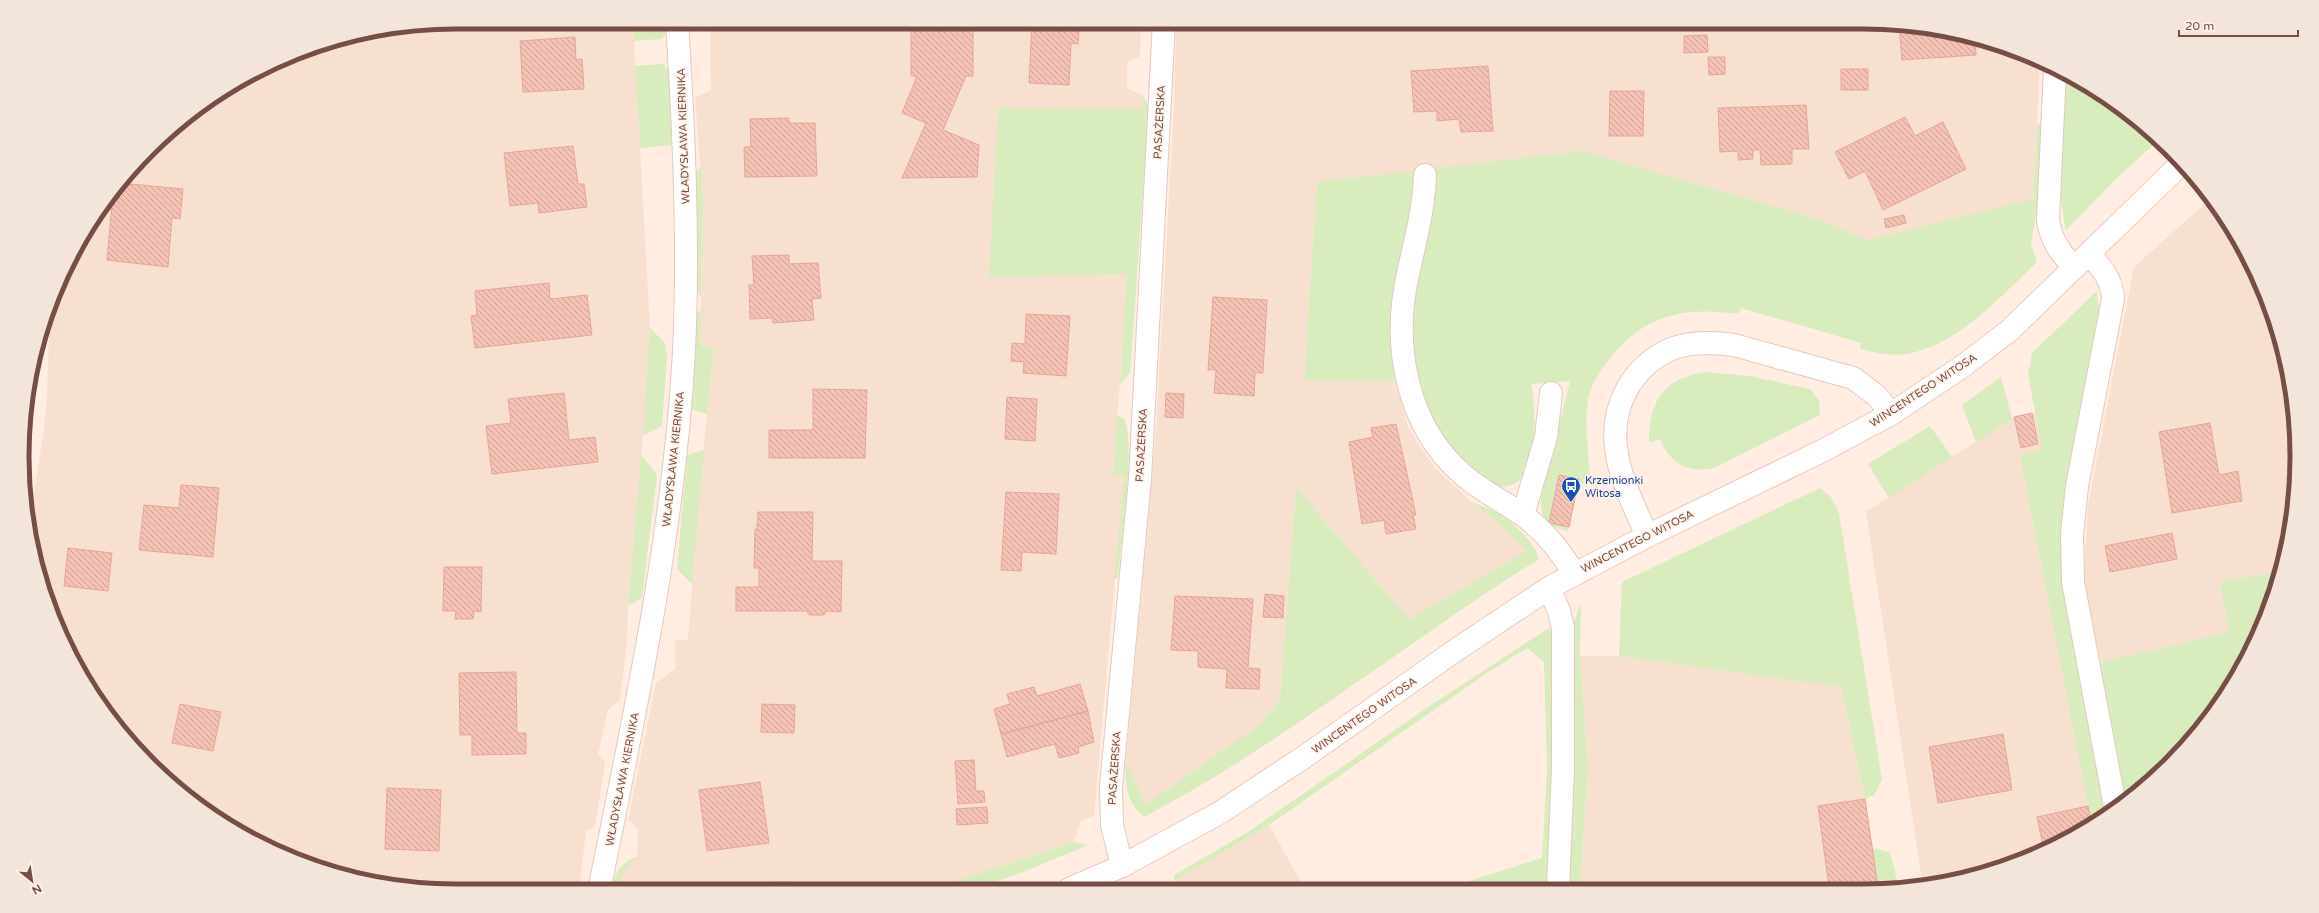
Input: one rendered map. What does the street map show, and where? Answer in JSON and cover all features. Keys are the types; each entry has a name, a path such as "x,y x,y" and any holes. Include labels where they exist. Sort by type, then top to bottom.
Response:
{"street":[{"name":"WŁADYSŁAWA KIERNIKA","path":"600,884 635,716 662,559 684,353 686,204 677,29"},
{"name":"PASAŻERSKA","path":"1122,866 1112,825 1111,787 1140,479 1164,29"},
{"path":"2055,74 2048,220 2050,235 2057,248 2108,275 2112,288 2113,299 2077,486 2072,534 2073,582 2114,802"},
{"name":"WINCENTEGO WITOSA","path":"1081,884 1122,866 1221,812 1549,588 1647,536 1822,451 1891,414 1963,366 2010,330 2177,168"},
{"path":"1425,175 1420,223 1407,275 1403,315 1402,354 1408,388 1416,410 1441,454 1484,492 1523,515 1561,552 1574,574"},
{"path":"1647,536 1621,473 1616,448 1616,422 1620,400 1631,381 1650,362 1669,350 1695,344 1717,343 1734,345 1853,378 1877,396 1891,414"},
{"path":"1523,515 1544,443 1551,393"},
{"path":"1549,588 1559,612 1563,628 1563,768 1558,884"}],"shaded area":[{"path":"456,29 633,29 650,328 650,353 628,606 627,643 620,700 608,710 598,754 605,762 604,770 595,826 586,832 580,884 429,883 373,876 346,869 293,851 267,840 243,827 196,796 154,759 117,717 86,670 73,646 62,620 44,567 38,542 39,533 35,523 33,497 43,437 47,395 49,328 52,319 73,267 101,219 117,196 154,154 196,117 243,86 267,73 319,52 373,37 429,30"},
{"path":"710,29 1141,29 1140,56 1127,62 1127,88 1143,96 1142,109 998,108 990,277 1128,274 1113,475 1124,476 1094,816 1081,821 1074,842 946,884 623,884 622,873 637,857 638,829 628,820 656,683 675,669 675,640 688,640 700,482 714,347 700,346 703,202 695,98 711,90"},
{"path":"1176,29 1890,30 1946,37 2000,52 2040,68 2033,199 1867,240 1819,219 1582,151 1317,183 1304,380 1395,381 1408,428 1434,467 1528,550 1409,619 1296,487 1280,698 1262,723 1146,804 1126,761 1156,429 1174,106"},
{"path":"2206,202 2233,243 2246,267 2267,319 2275,346 2282,373 2285,397 2282,399 2289,437 2289,484 2282,540 2273,572 2220,582 2229,632 2097,663 2084,576 2088,505 2134,267"},
{"path":"2035,413 2043,450 2020,456 2090,818 2052,840 2000,861 1946,876 1922,879 1866,512 2014,417"},
{"path":"1580,656 1619,656 1841,687 1865,799 1877,883 1580,884 1588,768"},
{"path":"1269,825 1302,884 1169,884"}],"green space":[{"path":"633,29 667,29 667,33 661,39 634,41"},
{"path":"664,64 669,71 672,145 640,148 635,66"},
{"path":"2066,80 2123,117 2154,144 2119,176 2066,230 2062,211 2060,172"},
{"path":"1143,96 1149,106 1130,373 1120,384 1127,274 989,277 998,108 1142,109"},
{"path":"2037,124 2044,125 2039,196 2031,244 2037,262 1995,303 1964,328 1947,339 1912,353 1899,355 1860,349 1861,343 1741,308 1739,314 1719,312 1684,313 1668,316 1653,322 1625,342 1611,357 1597,376 1592,388 1588,399 1586,420 1590,484 1579,483 1579,479 1559,475 1549,522 1569,527 1568,531 1554,527 1546,521 1543,517 1541,497 1570,381 1531,384 1534,408 1534,438 1532,453 1528,466 1522,477 1514,484 1502,487 1495,488 1476,474 1452,451 1422,406 1409,345 1409,314 1431,203 1434,168 1582,151 1819,219 1867,240 2033,199"},
{"path":"701,166 703,202 701,297 695,290 694,174"},
{"path":"1420,170 1393,337 1395,381 1304,380 1317,182"},
{"path":"2097,291 2100,317 2068,485 2110,805 2090,818 2020,456 2042,449 2028,375 2032,353"},
{"path":"701,310 700,346 714,347 707,414 691,409 695,314"},
{"path":"650,328 665,343 667,356 662,426 643,435"},
{"path":"1705,372 1749,376 1810,389 1819,401 1820,415 1716,467 1698,470 1689,468 1675,461 1669,455 1660,439 1649,443 1652,416 1655,404 1668,387 1678,380 1690,375"},
{"path":"2001,377 2012,419 1976,442 1962,405"},
{"path":"2285,397 2289,437 2282,399"},
{"path":"1117,416 1124,418 1129,449 1127,494 1118,577 1114,580 1124,476 1113,475"},
{"path":"1930,426 1952,457 1889,498 1868,464"},
{"path":"704,450 692,584 677,569 687,455"},
{"path":"641,455 657,474 642,598 628,606"},
{"path":"1296,487 1409,619 1528,550 1472,502 1498,513 1516,527 1535,548 1538,554 1538,560 1475,600 1281,735 1213,778 1144,817 1133,805 1130,799 1126,777 1126,761 1146,804 1262,723 1280,698"},
{"path":"1820,488 1831,497 1839,513 1882,780 1874,795 1865,799 1841,687 1619,656 1622,582"},
{"path":"2273,572 2267,594 2246,646 2218,694 2202,717 2165,759 2122,797 2097,663 2229,632 2220,582"},
{"path":"1581,604 1580,656 1588,768 1580,884 1568,884 1574,621"},
{"path":"1549,628 1554,637 1556,657 1549,884 1460,884 1542,858 1547,771 1544,662 1527,648 1484,675 1269,825 1175,881 1174,875 1248,832 1428,707"},
{"path":"1074,842 1088,845 1019,874 989,884 946,884"},
{"path":"1872,848 1889,852 1893,862 1897,882 1877,883"},
{"path":"637,857 622,873 623,884 613,884 622,865"}],"building":[{"path":"911,29 973,29 973,76 966,76 943,130 979,145 977,177 902,178 926,123 902,113 917,76 911,76"},
{"path":"1032,29 1079,29 1078,44 1071,43 1069,85 1029,83"},
{"path":"1900,31 1946,37 1975,45 1976,55 1902,60"},
{"path":"1707,35 1708,52 1684,53 1684,36"},
{"path":"575,37 576,60 582,59 584,89 523,92 520,41"},
{"path":"1708,57 1725,57 1725,74 1709,75"},
{"path":"1488,66 1493,131 1461,132 1459,119 1437,121 1437,111 1414,112 1411,71"},
{"path":"1841,69 1868,69 1868,90 1841,90"},
{"path":"1610,91 1644,91 1643,136 1609,136"},
{"path":"1806,105 1809,149 1792,149 1792,164 1761,165 1760,150 1753,150 1753,159 1738,160 1738,151 1720,152 1718,108"},
{"path":"1905,117 1915,136 1943,122 1966,169 1883,210 1865,171 1849,179 1835,152"},
{"path":"789,118 789,123 815,123 817,176 745,177 744,147 751,147 750,119"},
{"path":"573,146 578,184 584,184 587,207 539,213 538,203 510,206 504,153"},
{"path":"128,184 183,189 180,219 172,218 168,267 107,260 112,203"},
{"path":"1904,215 1906,223 1886,228 1884,219"},
{"path":"789,255 789,264 818,263 821,298 812,299 814,320 773,323 772,318 750,319 749,285 754,285 752,256"},
{"path":"549,283 550,299 587,295 592,335 475,348 471,316 477,315 475,291"},
{"path":"1213,297 1267,300 1263,373 1255,373 1254,396 1214,393 1216,370 1208,370"},
{"path":"1026,314 1070,316 1066,376 1023,373 1024,362 1011,361 1012,343 1025,344"},
{"path":"813,389 867,390 865,458 769,458 769,430 813,430"},
{"path":"564,393 569,440 595,437 598,462 492,474 486,426 511,423 508,399"},
{"path":"1166,393 1184,394 1183,418 1165,417"},
{"path":"1007,397 1037,399 1035,441 1005,439"},
{"path":"2032,413 2038,444 2021,448 2014,417"},
{"path":"2210,423 2219,475 2238,471 2242,501 2172,513 2159,432"},
{"path":"1396,424 1416,515 1413,515 1416,529 1386,534 1384,520 1362,524 1349,442 1373,437 1371,428"},
{"path":"1559,475 1579,479 1569,527 1549,523"},
{"path":"181,485 219,488 213,557 139,550 144,505 179,508"},
{"path":"1006,492 1059,494 1056,554 1022,552 1021,571 1001,570"},
{"path":"758,512 813,512 812,561 842,561 841,612 826,611 824,615 809,615 807,611 736,611 736,587 759,587 759,568 754,568 755,529 757,529"},
{"path":"2172,533 2177,559 2110,572 2105,546"},
{"path":"68,548 112,553 108,591 64,586"},
{"path":"444,567 482,567 481,612 474,611 473,619 455,619 456,611 443,611"},
{"path":"1265,594 1284,596 1283,618 1263,617"},
{"path":"1175,596 1253,599 1248,668 1260,669 1259,689 1226,688 1227,669 1198,667 1198,651 1171,650"},
{"path":"516,672 517,733 526,733 526,754 472,755 472,735 460,735 459,673"},
{"path":"1080,684 1088,711 1001,734 994,709 1010,704 1007,694 1034,687 1037,696"},
{"path":"180,704 221,712 213,751 172,743"},
{"path":"762,704 795,705 794,733 761,732"},
{"path":"1088,711 1094,742 1078,747 1079,753 1059,758 1055,744 1007,757 1001,734"},
{"path":"2003,734 2012,790 1938,803 1929,747"},
{"path":"974,760 976,791 984,791 985,802 958,804 955,761"},
{"path":"760,782 769,843 707,851 699,790"},
{"path":"387,788 441,790 439,851 385,849"},
{"path":"1865,799 1877,883 1829,884 1818,806"},
{"path":"2088,806 2090,818 2043,844 2037,817"},
{"path":"987,807 988,823 957,825 956,809"},
{"path":"788,882 788,884 745,884"}],"place":[{"name":"Krzemionki Witosa","path":"1571,503"}]}
